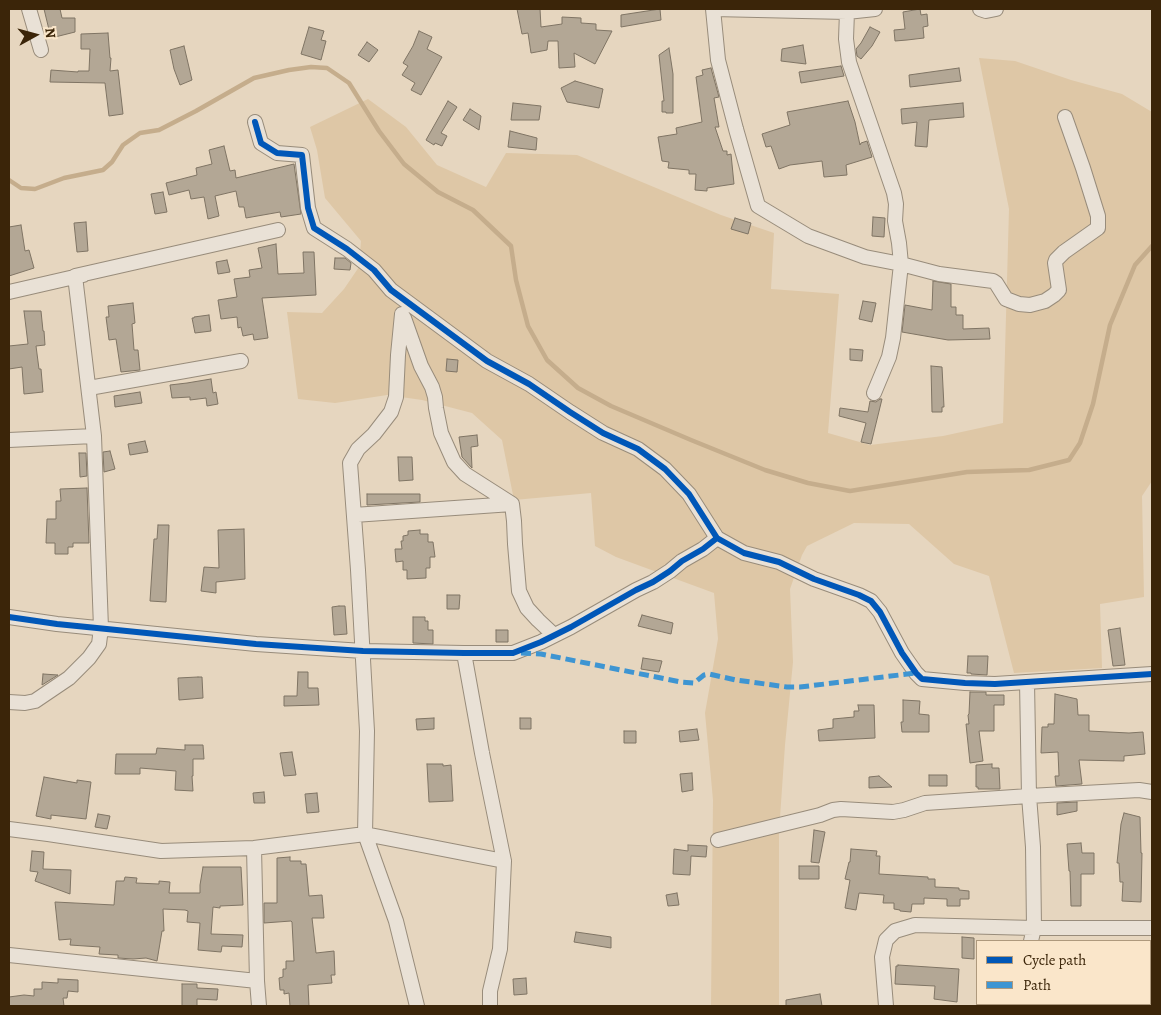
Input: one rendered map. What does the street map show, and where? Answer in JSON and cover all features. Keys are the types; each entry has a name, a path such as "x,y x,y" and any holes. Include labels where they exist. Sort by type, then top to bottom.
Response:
{"street":[{"path":"29,9 41,50"},
{"path":"875,9 847,12 713,9 718,60 758,206 808,236 865,257 939,274 993,281 1006,299 1019,304 1030,305 1045,300 1059,290 1056,260 1064,252 1098,228 1098,216 1065,117"},
{"path":"980,9 986,11 996,9"},
{"path":"847,12 846,39 849,62 894,193 896,204 895,221 901,264 890,357 874,394"},
{"path":"255,122 261,143 277,153 302,155 308,208 314,228 354,254 374,270 392,290 487,361 529,384 603,433 638,449 665,469 689,494 717,538 744,553 779,562 814,579 871,601 880,612 902,653 922,680 995,684 1152,674"},
{"path":"9,292 278,230"},
{"path":"75,276 149,265"},
{"path":"9,702 35,702 69,678 89,658 99,644 101,628 94,436 75,276"},
{"path":"392,290 421,366 432,387 441,433 454,462 465,474 512,504"},
{"path":"402,314 396,397 390,412 374,434 358,450 350,463 363,651 366,731 365,834 396,921 416,1006"},
{"path":"89,388 241,361"},
{"path":"9,440 94,436"},
{"path":"354,515 512,504"},
{"path":"512,504 519,591 527,608 554,635"},
{"path":"9,617 256,644 363,651 513,652 541,642 652,582 717,538"},
{"path":"464,653 504,861 500,949 490,991 490,1006"},
{"path":"1028,682 1029,796 1033,847 1033,935"},
{"path":"718,840 820,815 833,810 893,812 925,803 1139,790 1152,792"},
{"path":"9,829 161,851 254,848 365,834 504,861"},
{"path":"254,848 259,1006"},
{"path":"886,1006 882,958 886,940 896,931 915,925 1033,935 1152,928"},
{"path":"9,955 257,981"}],"shaded area":[{"path":"979,58 1015,61 1071,80 1122,94 1152,112 1152,481 1142,496 1144,597 1100,604 1102,668 1014,673 989,576 954,564 909,524 854,523 807,546 790,589 793,662 779,832 779,1006 711,1006 713,800 705,713 718,639 714,593 616,557 595,546 591,493 514,500 502,440 472,413 422,400 387,395 335,403 298,399 287,312 322,313 344,289 359,267 361,241 325,198 317,150 310,127 368,99 406,127 437,165 486,187 506,153 577,155 721,215 774,233 771,289 839,294 828,433 870,445 943,436 1003,423 1009,209"}],"building":[{"path":"44,9 60,9 62,18 75,18 75,32 51,38"},
{"path":"517,9 540,9 541,27 562,24 562,17 581,18 581,23 596,24 596,30 612,31 595,64 574,53 575,67 559,68 558,41 548,41 547,50 531,53 528,33 522,34"},
{"path":"660,9 661,20 621,27 621,15"},
{"path":"920,9 921,15 927,14 928,26 923,27 924,38 895,41 894,30 905,29 903,12"},
{"path":"309,27 324,31 321,40 326,41 321,60 301,54"},
{"path":"870,27 880,32 872,46 861,59 857,56 856,49"},
{"path":"419,31 432,37 427,49 442,57 421,95 411,90 415,83 402,75 408,66 403,63"},
{"path":"108,33 111,58 110,71 118,70 123,114 109,116 105,83 50,82 51,70 89,71 90,49 81,49 81,34"},
{"path":"367,42 378,50 369,62 358,55"},
{"path":"803,45 806,64 781,61 782,49"},
{"path":"184,46 192,80 180,85 170,50"},
{"path":"669,48 673,74 673,113 662,112 662,101 664,101 659,55"},
{"path":"841,66 844,76 801,83 799,72"},
{"path":"711,68 719,97 714,98 719,127 715,127 723,151 727,151 727,155 731,154 734,184 707,188 707,191 695,190 696,174 689,174 689,170 668,168 669,162 662,161 658,137 677,134 676,128 702,122 696,77 703,75 702,70"},
{"path":"959,68 961,81 910,87 909,75"},
{"path":"575,81 603,89 599,108 567,102 561,88"},
{"path":"448,101 457,107 441,133 447,136 442,146 435,143 434,145 426,140"},
{"path":"848,101 860,145 867,141 872,157 846,165 847,175 824,177 822,161 790,165 779,169 771,146 766,147 762,134 790,125 787,112"},
{"path":"513,103 541,106 539,120 511,120"},
{"path":"963,103 964,117 929,120 927,147 915,146 917,122 902,124 901,109"},
{"path":"470,109 481,116 479,130 463,120"},
{"path":"510,131 537,138 536,150 508,147"},
{"path":"224,146 230,171 235,170 236,178 294,164 301,214 281,217 280,212 246,218 244,207 239,207 236,191 215,196 219,216 208,219 204,197 191,199 189,190 169,195 166,183 197,175 196,168 212,164 209,150"},
{"path":"163,192 167,212 155,214 151,194"},
{"path":"873,217 885,218 884,237 872,236"},
{"path":"735,218 751,223 748,234 731,229"},
{"path":"86,222 88,251 77,252 74,223"},
{"path":"21,225 25,251 29,250 34,268 9,276 9,227"},
{"path":"276,244 278,274 304,273 303,252 314,252 316,295 262,298 268,338 254,340 253,334 243,336 241,327 238,328 237,317 221,319 218,300 237,297 234,279 250,277 249,270 262,268 258,248"},
{"path":"335,258 345,258 351,263 350,270 334,269"},
{"path":"227,260 230,272 218,274 216,262"},
{"path":"933,281 951,284 951,307 956,307 956,315 963,315 963,329 989,328 990,339 948,340 902,332 905,305 932,310"},
{"path":"863,301 876,303 872,322 859,319"},
{"path":"133,303 135,323 132,324 134,350 138,350 140,370 121,372 116,339 109,340 106,317 109,317 108,306"},
{"path":"24,311 41,311 45,345 36,346 43,392 24,394 22,367 9,369 9,346 28,344"},
{"path":"209,315 211,331 195,333 192,318"},
{"path":"850,349 863,350 862,361 850,360"},
{"path":"447,359 458,360 457,372 446,371"},
{"path":"931,366 942,367 944,407 942,407 942,412 932,412"},
{"path":"211,379 213,393 216,392 218,404 207,406 206,398 190,400 190,397 172,398 170,385"},
{"path":"140,392 142,403 115,407 114,396"},
{"path":"882,399 871,444 861,442 866,423 839,416 840,408 868,412 870,401 876,402"},
{"path":"477,435 478,446 471,447 472,468 462,457 459,437"},
{"path":"145,441 148,452 130,455 128,444"},
{"path":"110,451 115,469 104,472 103,452"},
{"path":"79,453 86,453 87,476 80,477"},
{"path":"398,457 412,457 413,480 399,481"},
{"path":"87,488 89,543 73,543 73,547 68,547 68,554 55,554 55,543 46,543 47,519 56,519 56,501 61,501 60,489"},
{"path":"367,494 420,494 420,502 367,505"},
{"path":"158,525 169,525 166,602 150,601 154,539 157,539"},
{"path":"244,529 245,579 216,582 216,593 201,591 204,567 219,568 218,530"},
{"path":"420,530 420,534 428,534 428,542 433,542 435,557 430,557 430,568 426,568 426,578 407,579 407,570 403,570 403,561 396,562 395,549 402,549 401,541 403,541 403,536 408,535 408,531"},
{"path":"447,595 460,595 459,609 447,609"},
{"path":"345,606 347,634 334,635 332,607"},
{"path":"642,615 673,623 671,634 638,626"},
{"path":"413,617 425,617 425,621 428,621 428,630 433,630 433,644 413,643"},
{"path":"1120,628 1125,665 1113,666 1108,630"},
{"path":"496,630 508,630 508,642 496,642"},
{"path":"968,656 988,656 987,675 967,673"},
{"path":"643,658 662,661 659,672 641,669"},
{"path":"298,672 308,672 308,688 318,688 319,705 284,706 284,696 297,696"},
{"path":"43,674 58,675 42,685"},
{"path":"202,677 203,698 179,700 178,678"},
{"path":"970,692 986,692 986,695 1004,695 1004,705 994,705 994,731 979,731 983,761 970,763 966,724 969,724"},
{"path":"1055,694 1077,699 1078,715 1089,715 1089,731 1143,732 1145,754 1124,756 1124,761 1079,760 1082,784 1056,786 1055,776 1059,776 1058,752 1041,753 1042,727 1054,724"},
{"path":"903,700 920,701 919,714 929,715 929,732 902,732"},
{"path":"858,705 874,705 875,738 819,741 818,730 833,728 833,719 854,717 854,711 859,711"},
{"path":"434,718 434,729 417,730 416,719"},
{"path":"520,718 531,718 531,729 520,729"},
{"path":"697,729 699,740 680,742 679,731"},
{"path":"624,731 636,731 636,743 624,743"},
{"path":"185,745 203,745 204,759 193,759 193,791 175,790 176,771 140,768 140,774 115,774 116,754 156,754 157,748 185,750"},
{"path":"292,752 296,775 284,776 280,753"},
{"path":"427,764 451,765 453,801 429,802"},
{"path":"992,764 992,768 999,768 1000,789 978,789 976,787 976,765"},
{"path":"692,773 693,790 682,792 680,774"},
{"path":"929,775 947,775 947,786 929,786"},
{"path":"879,776 892,787 869,788 869,777"},
{"path":"44,777 77,783 77,780 91,782 86,819 51,815 51,819 36,816"},
{"path":"264,792 265,803 254,803 253,793"},
{"path":"317,793 319,812 307,813 305,794"},
{"path":"1077,802 1077,811 1057,815 1057,803"},
{"path":"1124,813 1140,817 1142,853 1141,902 1122,901 1123,882 1120,882 1119,863 1117,863"},
{"path":"98,814 110,816 107,829 95,827"},
{"path":"814,830 825,832 819,863 811,862"},
{"path":"1081,843 1082,853 1094,853 1094,874 1081,874 1081,906 1071,906 1067,844"},
{"path":"688,845 707,846 706,857 691,856 690,875 673,874 674,849 688,851"},
{"path":"851,849 877,851 876,856 880,856 879,874 928,877 928,879 935,879 935,887 959,888 959,890 969,891 969,899 960,899 960,906 947,906 947,899 924,898 924,904 912,904 911,912 894,909 894,903 883,903 884,895 859,893 856,910 845,908 850,880 845,879 850,862"},
{"path":"32,851 44,852 43,869 71,870 70,894 35,881 38,872 30,871"},
{"path":"290,857 290,861 301,861 301,864 306,864 309,896 322,895 324,918 312,918 316,953 334,951 335,975 331,975 332,983 308,985 309,1006 290,1006 289,993 284,994 284,990 280,990 279,978 283,977 286,961 294,961 292,922 264,923 264,903 277,903 277,858"},
{"path":"799,866 819,866 819,879 799,879"},
{"path":"203,867 241,867 243,905 213,907 211,934 243,935 242,947 222,946 221,952 198,950 200,923 187,922 188,911 163,909 164,931 162,931 157,961 146,958 118,958 118,955 99,954 100,947 70,945 71,939 59,940 55,902 114,905 116,881 124,881 125,877 137,878 136,883 159,884 159,881 170,882 169,893 200,893"},
{"path":"677,893 679,905 668,906 666,895"},
{"path":"576,932 611,937 611,948 574,942"},
{"path":"962,937 974,938 974,959 962,958"},
{"path":"896,966 959,969 957,1002 934,999 935,986 895,984"},
{"path":"526,978 527,994 514,995 513,979"},
{"path":"58,979 78,980 78,992 68,991 67,998 63,998 64,1006 9,1006 9,997 34,996 34,989 42,989 42,982 58,983"},
{"path":"182,984 197,984 197,988 218,989 217,1000 197,999 197,1006 182,1006"},
{"path":"820,994 822,1006 786,1006 786,1000"}],"waterway":[{"path":"9,180 21,188 35,189 64,178 103,170 112,162 123,145 140,133 159,130 254,78 289,70 311,67 327,68 349,83 379,131 404,164 438,192 473,210 511,246 516,280 528,326 547,360 578,388 611,406 765,470 808,483 850,491 967,472 1029,470 1069,460 1080,443 1093,404 1110,325 1135,265 1152,246"}],"marked path":[{"path":"521,653 541,654 694,683 704,675 709,674 736,680 800,687 916,673"}],"cycle path":[{"path":"255,122 261,143 277,153 302,155 308,208 314,228 347,249 374,270 391,290 487,361 529,384 603,433 638,449 665,469 689,494 717,538 744,553 779,562 814,579 871,601 880,612 902,653 922,679 995,684 1152,674"},
{"path":"9,617 57,624 256,644 363,651 513,653 571,627 653,582 717,538"}]}
